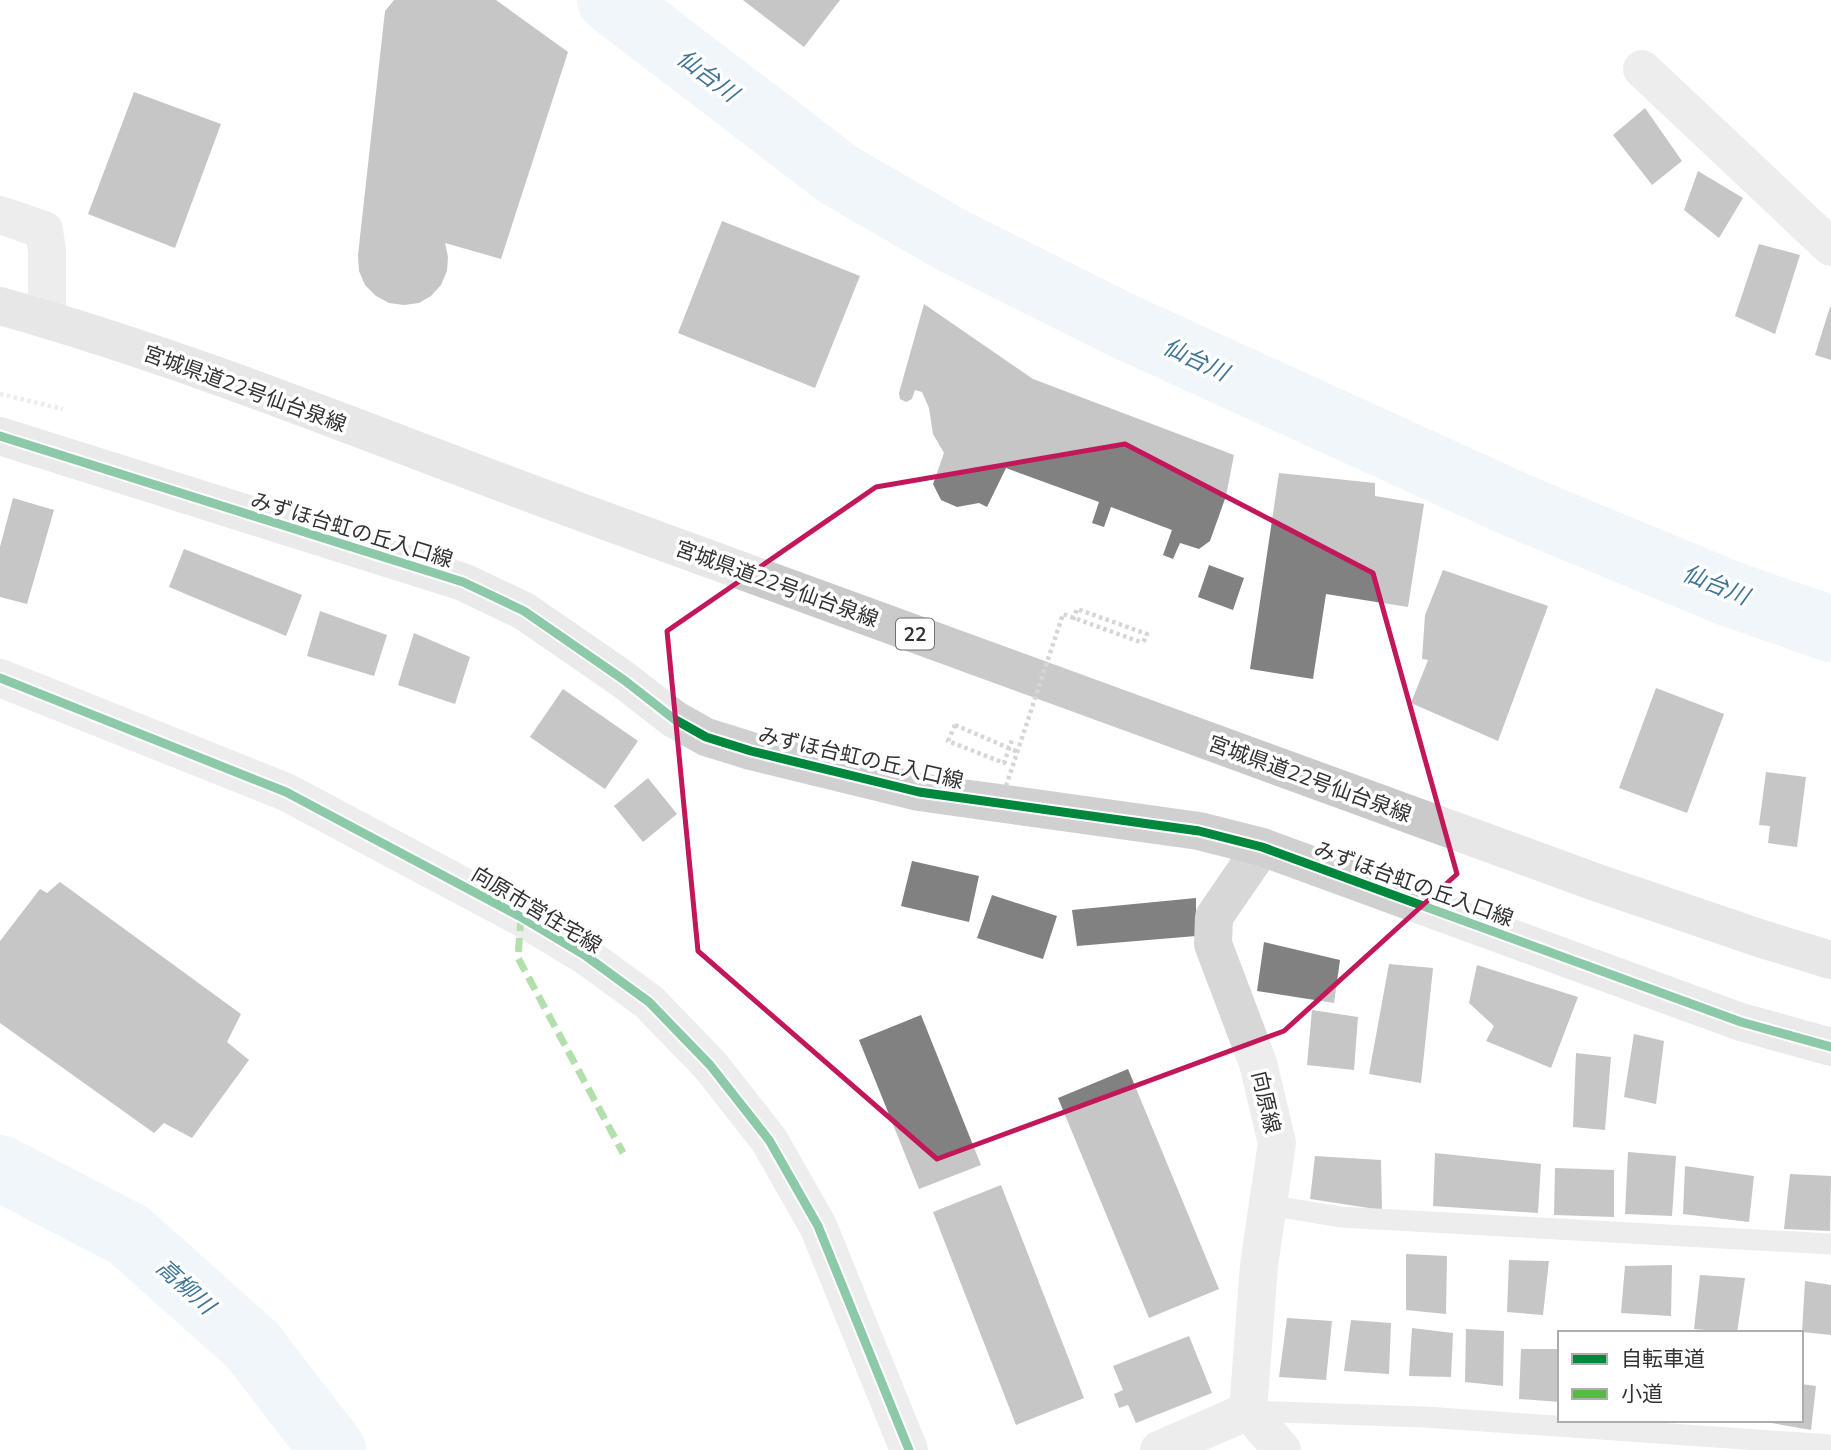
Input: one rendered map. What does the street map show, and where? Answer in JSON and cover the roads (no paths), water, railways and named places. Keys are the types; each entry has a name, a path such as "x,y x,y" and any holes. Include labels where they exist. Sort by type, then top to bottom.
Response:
{"main road":[{"name":"宮城県道22号仙台泉線","path":"0,306 47,319 224,379 1595,882 1831,960"}],"street":[{"path":"1642,69 1831,247"},
{"path":"0,215 44,230 47,251 47,319"},
{"name":"みずほ台虹の丘入口線","path":"0,436 463,582 524,611 624,680 674,719 706,737 751,751 919,792 1199,831 1262,847 1741,1022 1831,1047"},
{"name":"向原市営住宅線","path":"0,678 286,792 521,917 586,956 649,1002 710,1065 769,1139 818,1226 909,1450"},
{"name":"向原線","path":"1248,1411 1259,1265 1277,1143 1258,1063 1213,944 1214,917 1262,847"},
{"path":"1159,1450 1248,1411 1282,1450"}],"lane":[{"path":"1269,1205 1340,1217 1831,1244"},
{"path":"1248,1411 1425,1417 1831,1445"}],"waterway":[{"name":"仙台川","path":"610,0 839,175 955,242 1119,324 1516,505 1728,593 1831,629"},
{"name":"高柳川","path":"0,1168 129,1235 252,1345 333,1450"}]}
